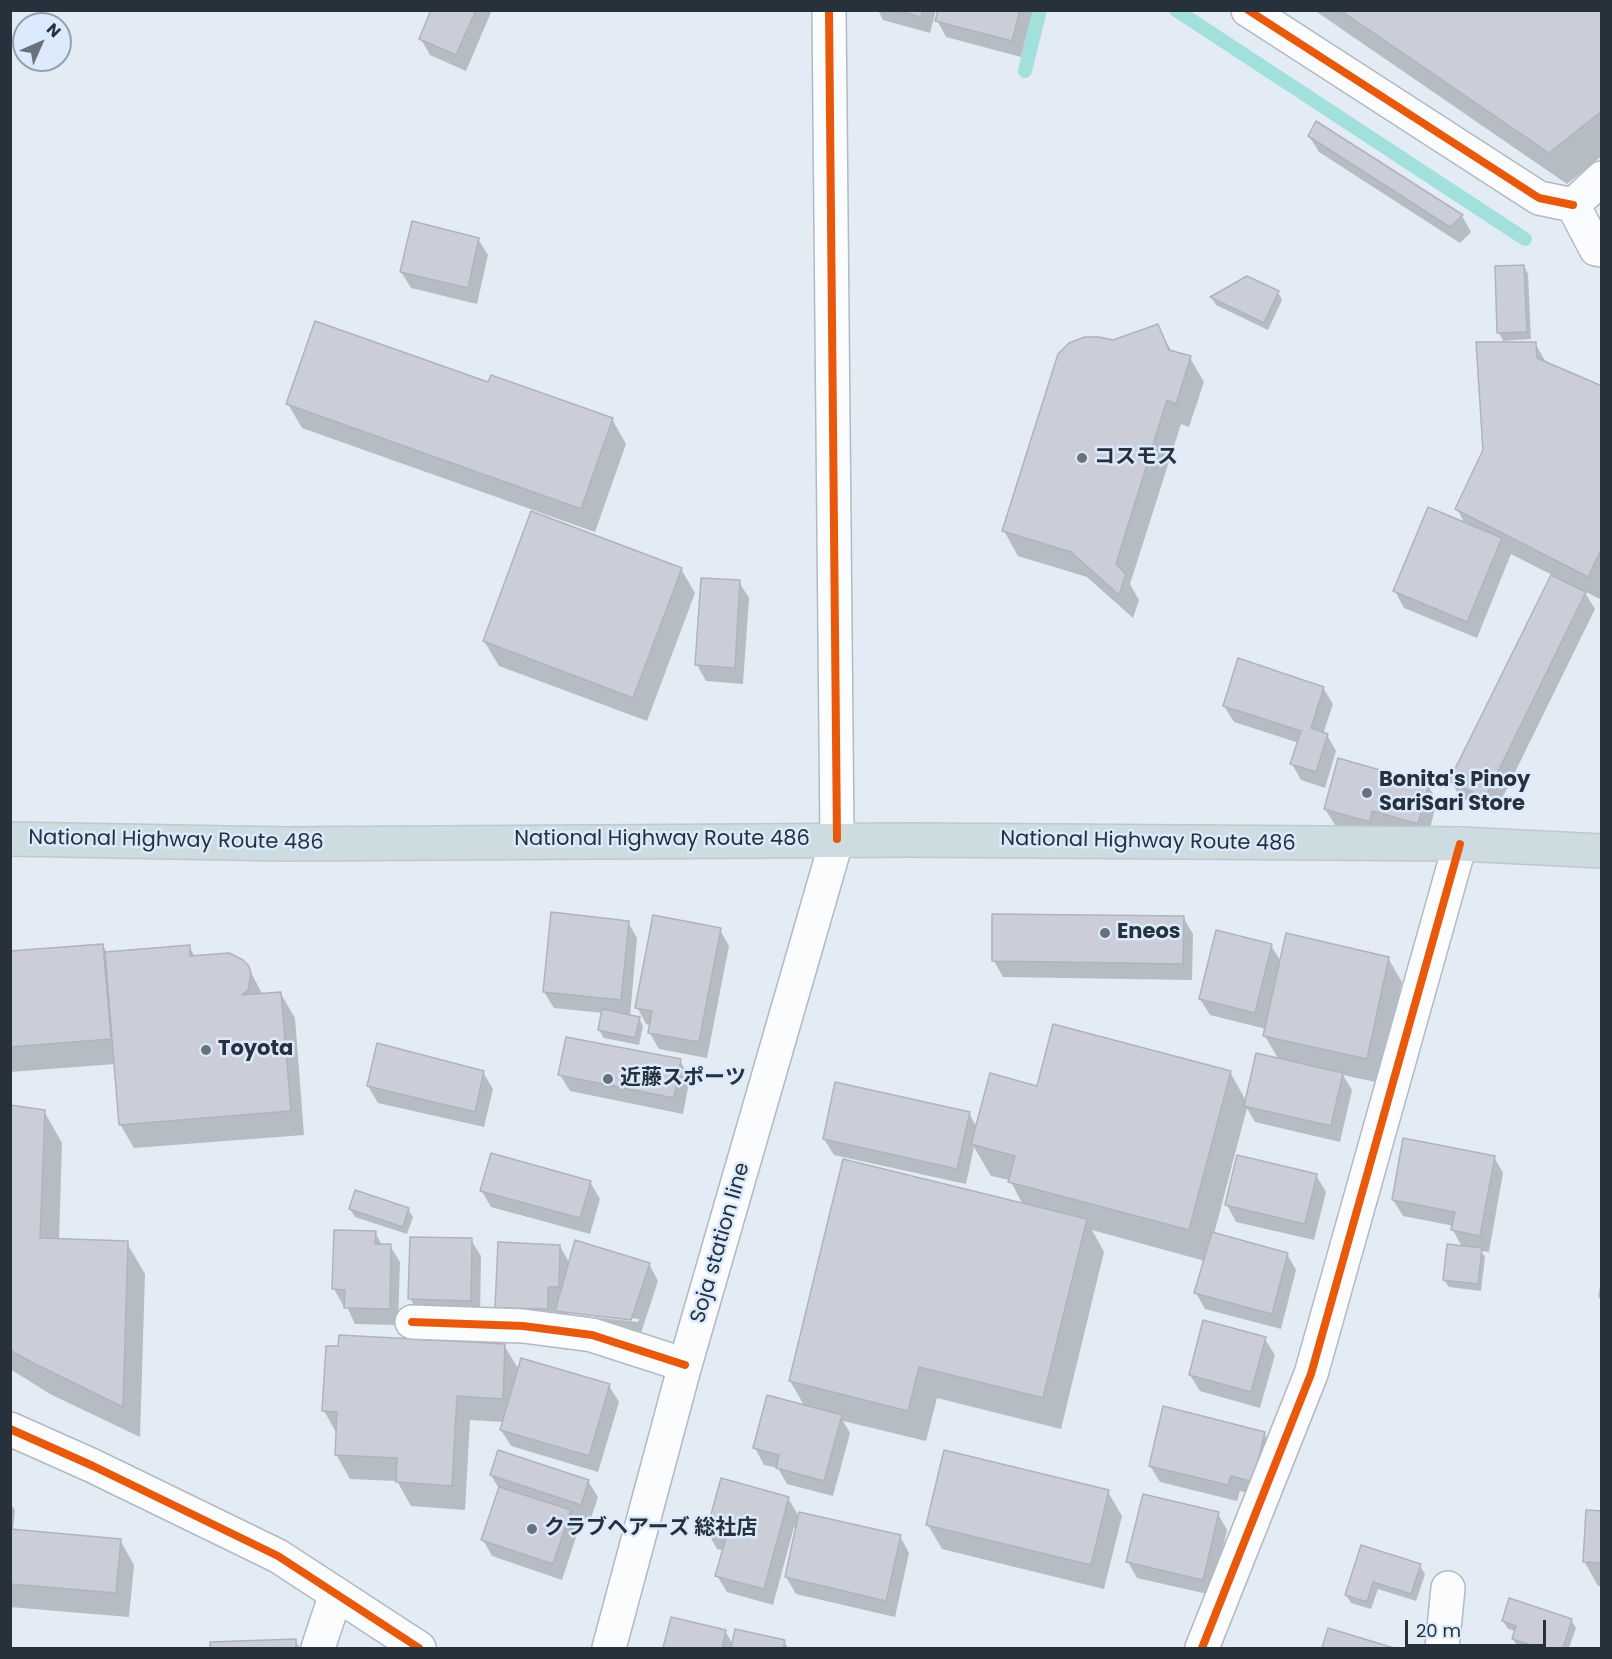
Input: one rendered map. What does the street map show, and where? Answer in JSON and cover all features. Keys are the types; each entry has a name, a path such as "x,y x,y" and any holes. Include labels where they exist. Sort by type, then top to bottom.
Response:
{"highway":[{"name":"National Highway Route 486","path":"10,839 285,844 837,839 1460,844 1602,850"}],"street":[{"name":"Soja station line","path":"609,1648 685,1365 837,839 829,10"},
{"path":"1248,10 1539,198 1573,205"},
{"path":"1573,205 1602,178"},
{"path":"1573,205 1596,249 1602,250"},
{"path":"1202,1648 1311,1374 1460,844"},
{"path":"412,1322 524,1326 592,1335 685,1365"},
{"path":"10,1429 93,1466 278,1556 419,1648"},
{"path":"1442,1648 1448,1588"},
{"path":"318,1648 336,1594"}],"building":[{"path":"431,10 476,10 456,55 419,39"},
{"path":"896,10 923,10 921,17"},
{"path":"938,10 1020,10 1012,41 935,21"},
{"path":"1340,10 1602,10 1602,111 1549,153"},
{"path":"1316,121 1463,215 1450,227 1308,136"},
{"path":"412,221 479,238 468,288 400,272"},
{"path":"1524,265 1527,332 1497,333 1495,266"},
{"path":"1247,276 1279,291 1264,323 1210,297"},
{"path":"315,321 488,382 491,375 613,418 581,509 286,404"},
{"path":"1158,324 1169,350 1191,356 1176,404 1167,400 1116,564 1126,574 1119,595 1071,552 1002,531 1058,354 1069,343 1085,337 1113,340"},
{"path":"1476,342 1536,342 1537,358 1602,386 1602,548 1588,577 1455,509 1483,450"},
{"path":"1428,507 1502,538 1467,622 1393,591"},
{"path":"531,511 682,568 633,698 483,641"},
{"path":"1551,575 1586,592 1485,798 1449,781"},
{"path":"701,578 740,580 735,668 695,665"},
{"path":"1238,658 1324,687 1311,728 1328,734 1316,772 1290,764 1301,731 1223,706"},
{"path":"1338,758 1429,784 1418,824 1372,811 1370,822 1324,809"},
{"path":"551,912 629,921 621,1000 543,992"},
{"path":"992,914 1184,916 1183,964 992,961"},
{"path":"653,915 721,928 699,1042 648,1033 652,1011 635,1008"},
{"path":"1216,930 1272,944 1255,1013 1199,999"},
{"path":"1286,933 1389,957 1367,1059 1263,1036"},
{"path":"103,944 111,1039 10,1047 10,951"},
{"path":"190,945 190,956 229,953 243,960 249,966 251,974 248,990 242,995 281,992 291,1111 119,1125 105,952"},
{"path":"602,1009 640,1017 635,1038 598,1030"},
{"path":"1053,1024 1231,1071 1189,1230 1008,1182 1015,1156 971,1144 990,1073 1037,1086"},
{"path":"566,1037 681,1059 674,1098 558,1075"},
{"path":"377,1043 484,1071 475,1112 367,1086"},
{"path":"1256,1053 1343,1073 1331,1126 1244,1106"},
{"path":"835,1082 970,1112 957,1169 823,1139"},
{"path":"10,1105 45,1110 40,1238 128,1241 123,1407 10,1350"},
{"path":"1403,1138 1495,1156 1480,1236 1451,1230 1455,1212 1392,1200"},
{"path":"491,1153 591,1181 580,1218 480,1191"},
{"path":"1237,1155 1317,1174 1305,1224 1225,1205"},
{"path":"843,1159 1087,1219 1043,1398 919,1367 908,1411 789,1381"},
{"path":"355,1190 409,1208 403,1227 349,1209"},
{"path":"334,1230 376,1231 375,1244 391,1244 390,1309 344,1308 345,1290 332,1289"},
{"path":"1212,1232 1288,1253 1272,1314 1194,1293"},
{"path":"410,1237 472,1238 471,1301 408,1299"},
{"path":"575,1240 650,1263 631,1320 555,1311"},
{"path":"498,1242 560,1245 559,1287 548,1287 548,1309 495,1308"},
{"path":"1447,1244 1482,1248 1478,1284 1443,1280"},
{"path":"1203,1320 1266,1337 1251,1392 1189,1375"},
{"path":"339,1335 505,1344 503,1399 457,1396 452,1486 396,1482 397,1458 335,1455 337,1412 322,1411 326,1346 338,1346"},
{"path":"521,1358 610,1384 589,1456 500,1430"},
{"path":"767,1395 842,1415 824,1481 776,1468 779,1455 753,1448"},
{"path":"1163,1406 1265,1432 1253,1482 1231,1476 1228,1485 1149,1466"},
{"path":"498,1450 589,1480 581,1505 490,1475"},
{"path":"944,1450 1109,1490 1091,1565 926,1525"},
{"path":"721,1478 789,1497 764,1589 715,1576 726,1538 706,1533"},
{"path":"499,1487 571,1510 553,1564 481,1540"},
{"path":"1143,1494 1219,1512 1203,1580 1126,1562"},
{"path":"1586,1510 1602,1511 1602,1563 1583,1562"},
{"path":"799,1512 901,1535 886,1601 785,1577"},
{"path":"10,1529 121,1539 116,1593 10,1584"},
{"path":"1361,1545 1421,1564 1411,1594 1373,1582 1367,1602 1345,1595"},
{"path":"1509,1598 1572,1619 1563,1648 1541,1648 1512,1639 1516,1626 1502,1621"},
{"path":"671,1617 726,1630 722,1648 663,1648"},
{"path":"1328,1628 1394,1648 1322,1648"},
{"path":"735,1629 785,1640 783,1648 731,1648"},
{"path":"296,1639 296,1648 210,1648 210,1642"}],"waterway":[{"path":"1025,71 1040,10"},
{"path":"1176,10 1525,239"}],"cycle path":[{"path":"829,10 837,839"},
{"path":"1248,10 1539,198 1573,205"},
{"path":"1202,1648 1311,1374 1460,844"},
{"path":"412,1322 523,1326 592,1335 685,1365"},
{"path":"10,1429 93,1466 278,1556 419,1648"}],"place":[{"name":"コスモス","path":"1082,458"},
{"name":"Bonita's Pinoy SariSari Store","path":"1367,793"},
{"name":"Eneos","path":"1105,933"},
{"name":"Toyota","path":"206,1050"},
{"name":"近藤スポーツ","path":"608,1079"},
{"name":"クラブヘアーズ 総社店","path":"532,1529"}]}
